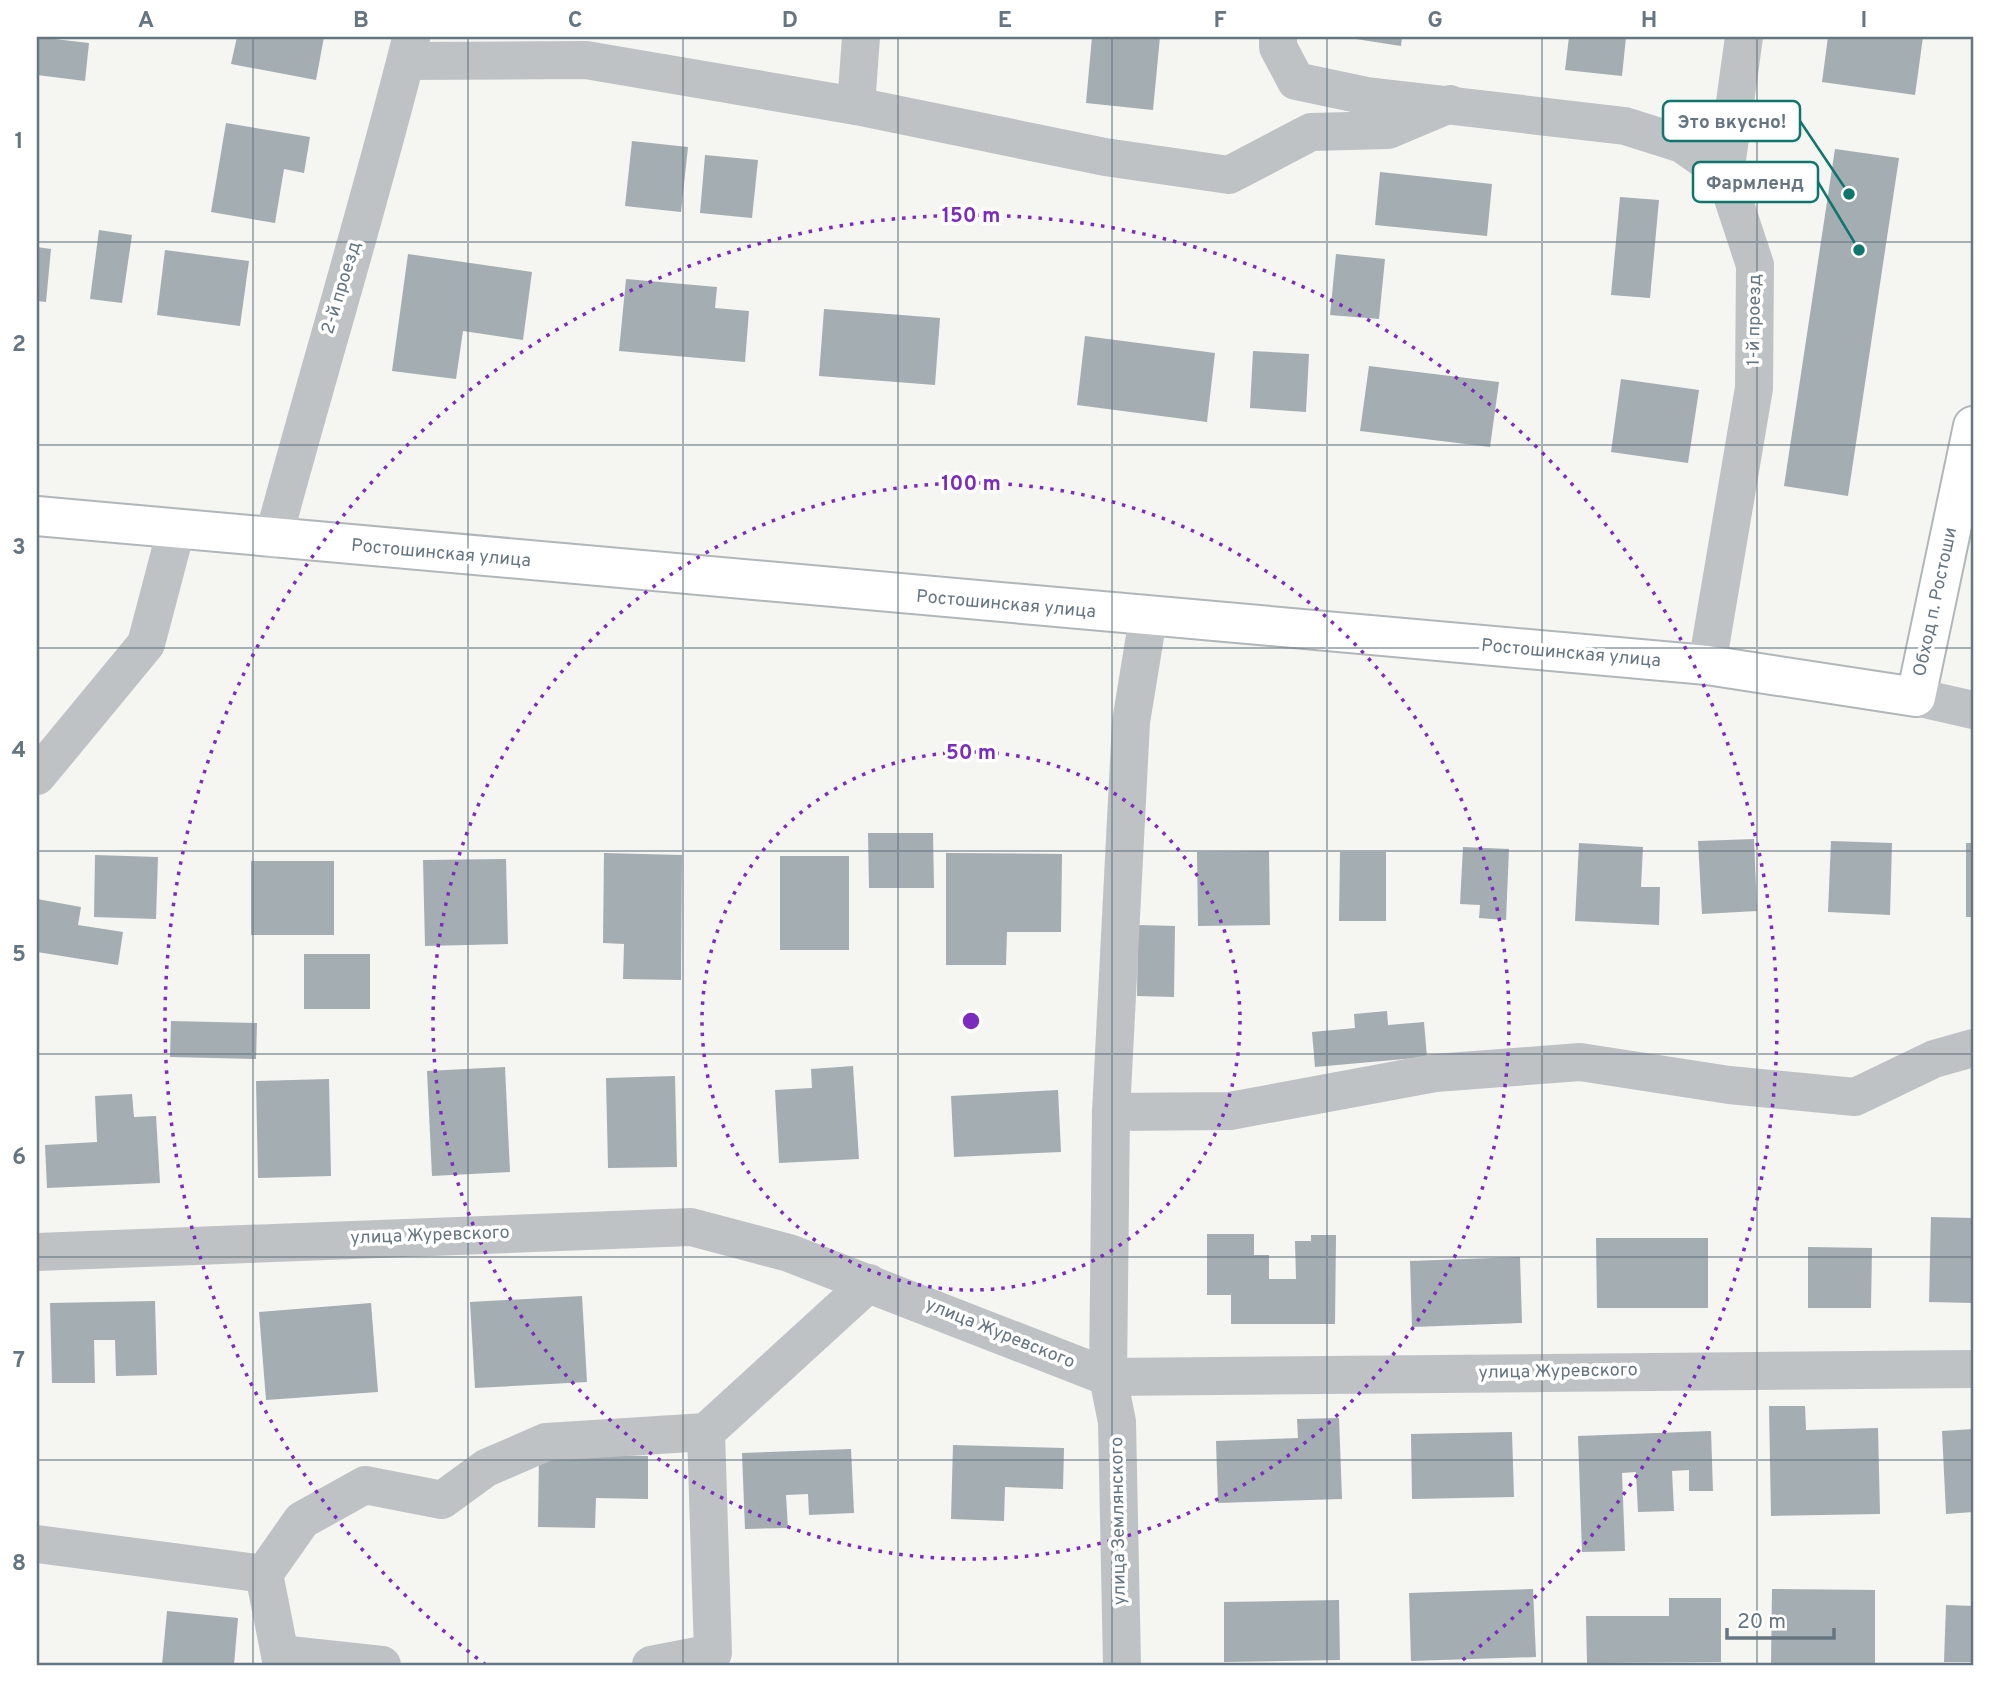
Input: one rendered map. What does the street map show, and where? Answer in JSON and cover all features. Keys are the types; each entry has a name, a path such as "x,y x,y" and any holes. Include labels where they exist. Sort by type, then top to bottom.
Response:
{"main road":[{"name":"Обход п. Ростоши","path":"1916,697 1973,426"},
{"name":"Ростошинская улица","path":"37,516 1148,618 1707,665 1916,697"}],"street":[{"path":"856,106 861,37"},
{"path":"1278,37 1278,47 1296,81 1367,96 1625,126 1682,145 1725,174 1744,37"},
{"path":"409,49 586,61 856,106 1105,157 1229,175 1311,132 1388,130 1450,104"},
{"name":"2-й проезд","path":"273,539 329,331 386,140 409,49"},
{"name":"1-й проезд","path":"1707,665 1754,388 1755,265 1725,174"},
{"path":"37,776 146,644 176,530"},
{"name":"улица Землянского","path":"1122,1665 1117,1422 1108,1377 1111,1112 1131,722 1148,618"},
{"name":"Ростошинская улица","path":"1916,697 1973,710"},
{"path":"1111,1112 1230,1111 1435,1073 1580,1062 1729,1086 1855,1097 1934,1059 1973,1048"},
{"name":"улица Журевского","path":"37,1252 691,1227 789,1253 1108,1377 1973,1369"},
{"path":"382,1665 281,1660 264,1574 302,1520 365,1485 442,1500 486,1468 546,1442 706,1432 869,1283"},
{"path":"651,1665 713,1653 706,1432"},
{"path":"37,1544 264,1574"}],"building":[{"path":"37,37 89,43 85,81 37,75"},
{"path":"237,37 324,37 316,80 231,64"},
{"path":"1092,37 1160,37 1153,110 1086,103"},
{"path":"1343,37 1402,37 1401,46"},
{"path":"1569,37 1626,37 1622,76 1565,70"},
{"path":"1828,37 1923,37 1915,95 1822,82"},
{"path":"226,123 310,137 304,173 284,169 275,223 211,212"},
{"path":"632,141 688,147 681,212 625,206"},
{"path":"1835,149 1899,158 1848,496 1784,486"},
{"path":"705,155 758,160 752,218 700,213"},
{"path":"1380,172 1492,184 1487,236 1375,225"},
{"path":"1620,197 1659,200 1650,298 1611,295"},
{"path":"99,230 132,235 122,303 90,299"},
{"path":"37,247 51,249 46,302 37,301"},
{"path":"165,250 249,261 240,326 157,315"},
{"path":"408,254 532,272 523,340 463,331 456,379 392,371"},
{"path":"1336,254 1385,259 1379,319 1330,315"},
{"path":"626,279 717,287 715,308 749,311 745,362 619,351"},
{"path":"824,309 940,318 935,385 819,376"},
{"path":"1085,336 1215,353 1207,422 1077,405"},
{"path":"1253,351 1309,354 1306,412 1250,408"},
{"path":"1369,366 1499,382 1490,447 1360,431"},
{"path":"1621,379 1699,390 1688,463 1611,452"},
{"path":"868,833 933,833 934,888 869,888"},
{"path":"1754,839 1757,911 1702,914 1698,841"},
{"path":"1831,841 1892,843 1890,915 1828,912"},
{"path":"1579,843 1643,847 1641,887 1660,887 1659,925 1575,921"},
{"path":"1966,843 1973,843 1973,917 1966,917"},
{"path":"1463,847 1509,849 1506,920 1479,918 1480,905 1460,904"},
{"path":"1269,851 1270,925 1198,926 1197,852"},
{"path":"1340,852 1386,852 1386,921 1339,921"},
{"path":"604,853 682,855 681,980 623,979 624,944 603,943"},
{"path":"946,853 1062,854 1061,932 1007,932 1006,965 946,965"},
{"path":"95,855 158,857 156,919 94,917"},
{"path":"780,856 849,856 849,950 780,950"},
{"path":"506,859 508,944 425,946 423,860"},
{"path":"251,861 334,861 334,935 251,935"},
{"path":"37,899 81,907 78,925 123,932 118,965 37,952"},
{"path":"1138,925 1175,926 1174,997 1137,996"},
{"path":"304,954 370,954 370,1009 304,1009"},
{"path":"1387,1011 1388,1025 1424,1022 1427,1057 1315,1067 1312,1032 1355,1028 1354,1014"},
{"path":"171,1021 257,1023 256,1059 170,1057"},
{"path":"853,1066 859,1159 779,1163 775,1090 812,1088 811,1069"},
{"path":"505,1067 510,1172 432,1176 427,1071"},
{"path":"675,1076 677,1167 608,1168 606,1078"},
{"path":"329,1079 331,1176 258,1178 256,1081"},
{"path":"1058,1090 1061,1152 954,1157 951,1096"},
{"path":"132,1094 134,1117 156,1116 160,1183 47,1188 45,1145 97,1142 95,1096"},
{"path":"1931,1217 1973,1218 1973,1303 1929,1302"},
{"path":"1207,1234 1254,1234 1254,1255 1269,1255 1269,1279 1296,1279 1295,1241 1311,1241 1311,1235 1336,1235 1335,1324 1231,1324 1231,1295 1207,1295"},
{"path":"1596,1238 1708,1238 1708,1308 1597,1308"},
{"path":"1808,1247 1872,1248 1871,1308 1808,1308"},
{"path":"1520,1257 1522,1323 1412,1327 1410,1261"},
{"path":"582,1296 587,1382 475,1388 470,1302"},
{"path":"155,1301 157,1375 116,1376 115,1340 94,1340 95,1383 52,1383 50,1303"},
{"path":"371,1303 378,1392 266,1400 259,1312"},
{"path":"1769,1406 1805,1406 1806,1430 1878,1428 1880,1514 1771,1516"},
{"path":"1339,1418 1342,1499 1218,1503 1216,1441 1298,1438 1297,1419"},
{"path":"1973,1429 1973,1512 1946,1514 1942,1431"},
{"path":"1711,1431 1713,1491 1689,1491 1689,1470 1672,1471 1674,1511 1638,1512 1636,1472 1622,1473 1625,1551 1582,1552 1578,1436"},
{"path":"1512,1432 1514,1497 1412,1499 1411,1434"},
{"path":"953,1445 1064,1448 1063,1489 1005,1487 1004,1521 951,1519"},
{"path":"851,1449 854,1513 809,1515 808,1494 786,1495 788,1528 745,1529 742,1453"},
{"path":"539,1454 648,1456 648,1499 596,1498 595,1528 538,1527"},
{"path":"1533,1589 1536,1657 1411,1661 1409,1593"},
{"path":"1772,1589 1875,1590 1875,1665 1771,1665"},
{"path":"1669,1598 1721,1598 1721,1662 1587,1663 1586,1616 1669,1616"},
{"path":"1339,1600 1340,1660 1224,1662 1224,1602"},
{"path":"1946,1605 1973,1606 1973,1662 1944,1662"},
{"path":"167,1611 238,1618 234,1665 162,1665"}],"place":[{"name":"Это вкусно!","path":"1849,194"},
{"name":"Фармленд","path":"1859,250"}]}
